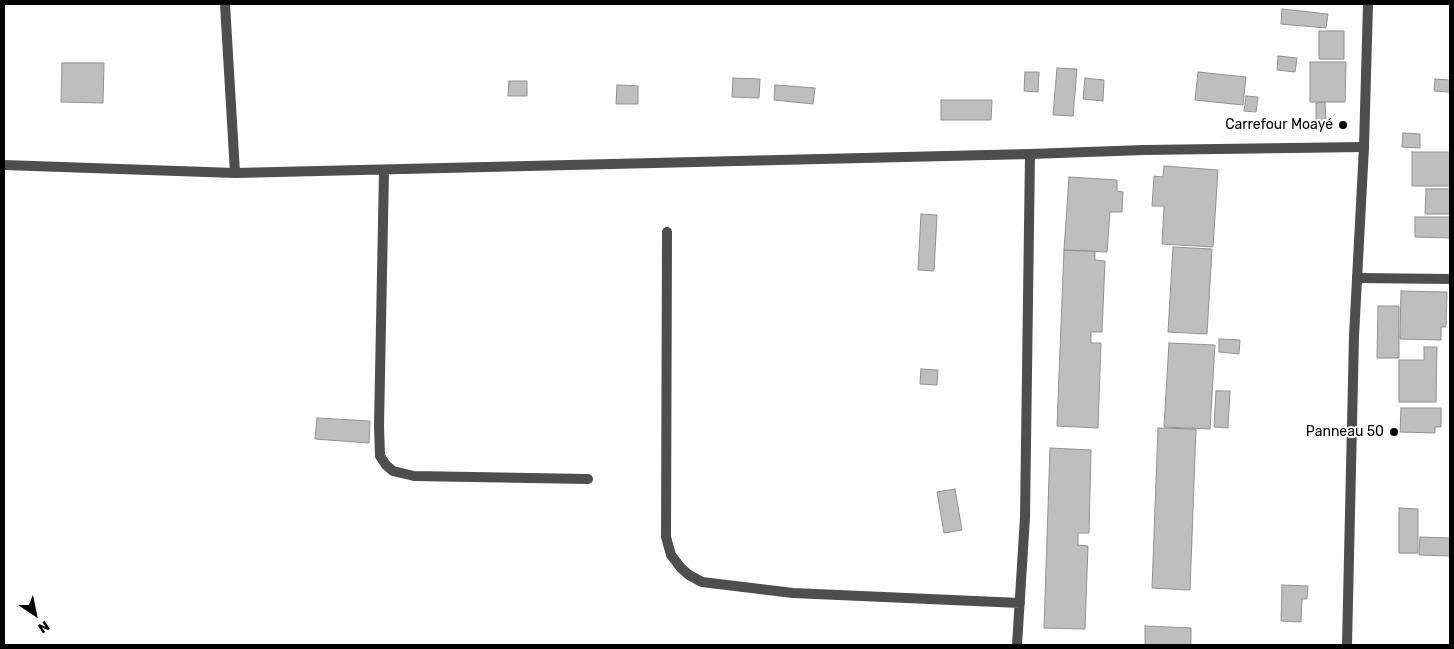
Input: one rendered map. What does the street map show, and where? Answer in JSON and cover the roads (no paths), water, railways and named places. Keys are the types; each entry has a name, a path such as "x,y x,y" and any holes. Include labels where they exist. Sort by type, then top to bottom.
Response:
{"street":[{"path":"225,4 235,173"},
{"path":"1347,645 1354,336 1364,147 1368,4"},
{"path":"4,165 235,173 384,171 1144,150 1364,147"},
{"path":"1017,645 1025,517 1030,154"},
{"path":"384,171 378,426 380,456 386,466 393,471 414,476 588,479"},
{"path":"668,232 666,537 671,555 680,568 702,582 793,593 1020,603"},
{"path":"1357,278 1450,279"}],"place":[{"name":"Carrefour Moayé","path":"1343,125"},
{"name":"Panneau 50","path":"1394,432"}]}
